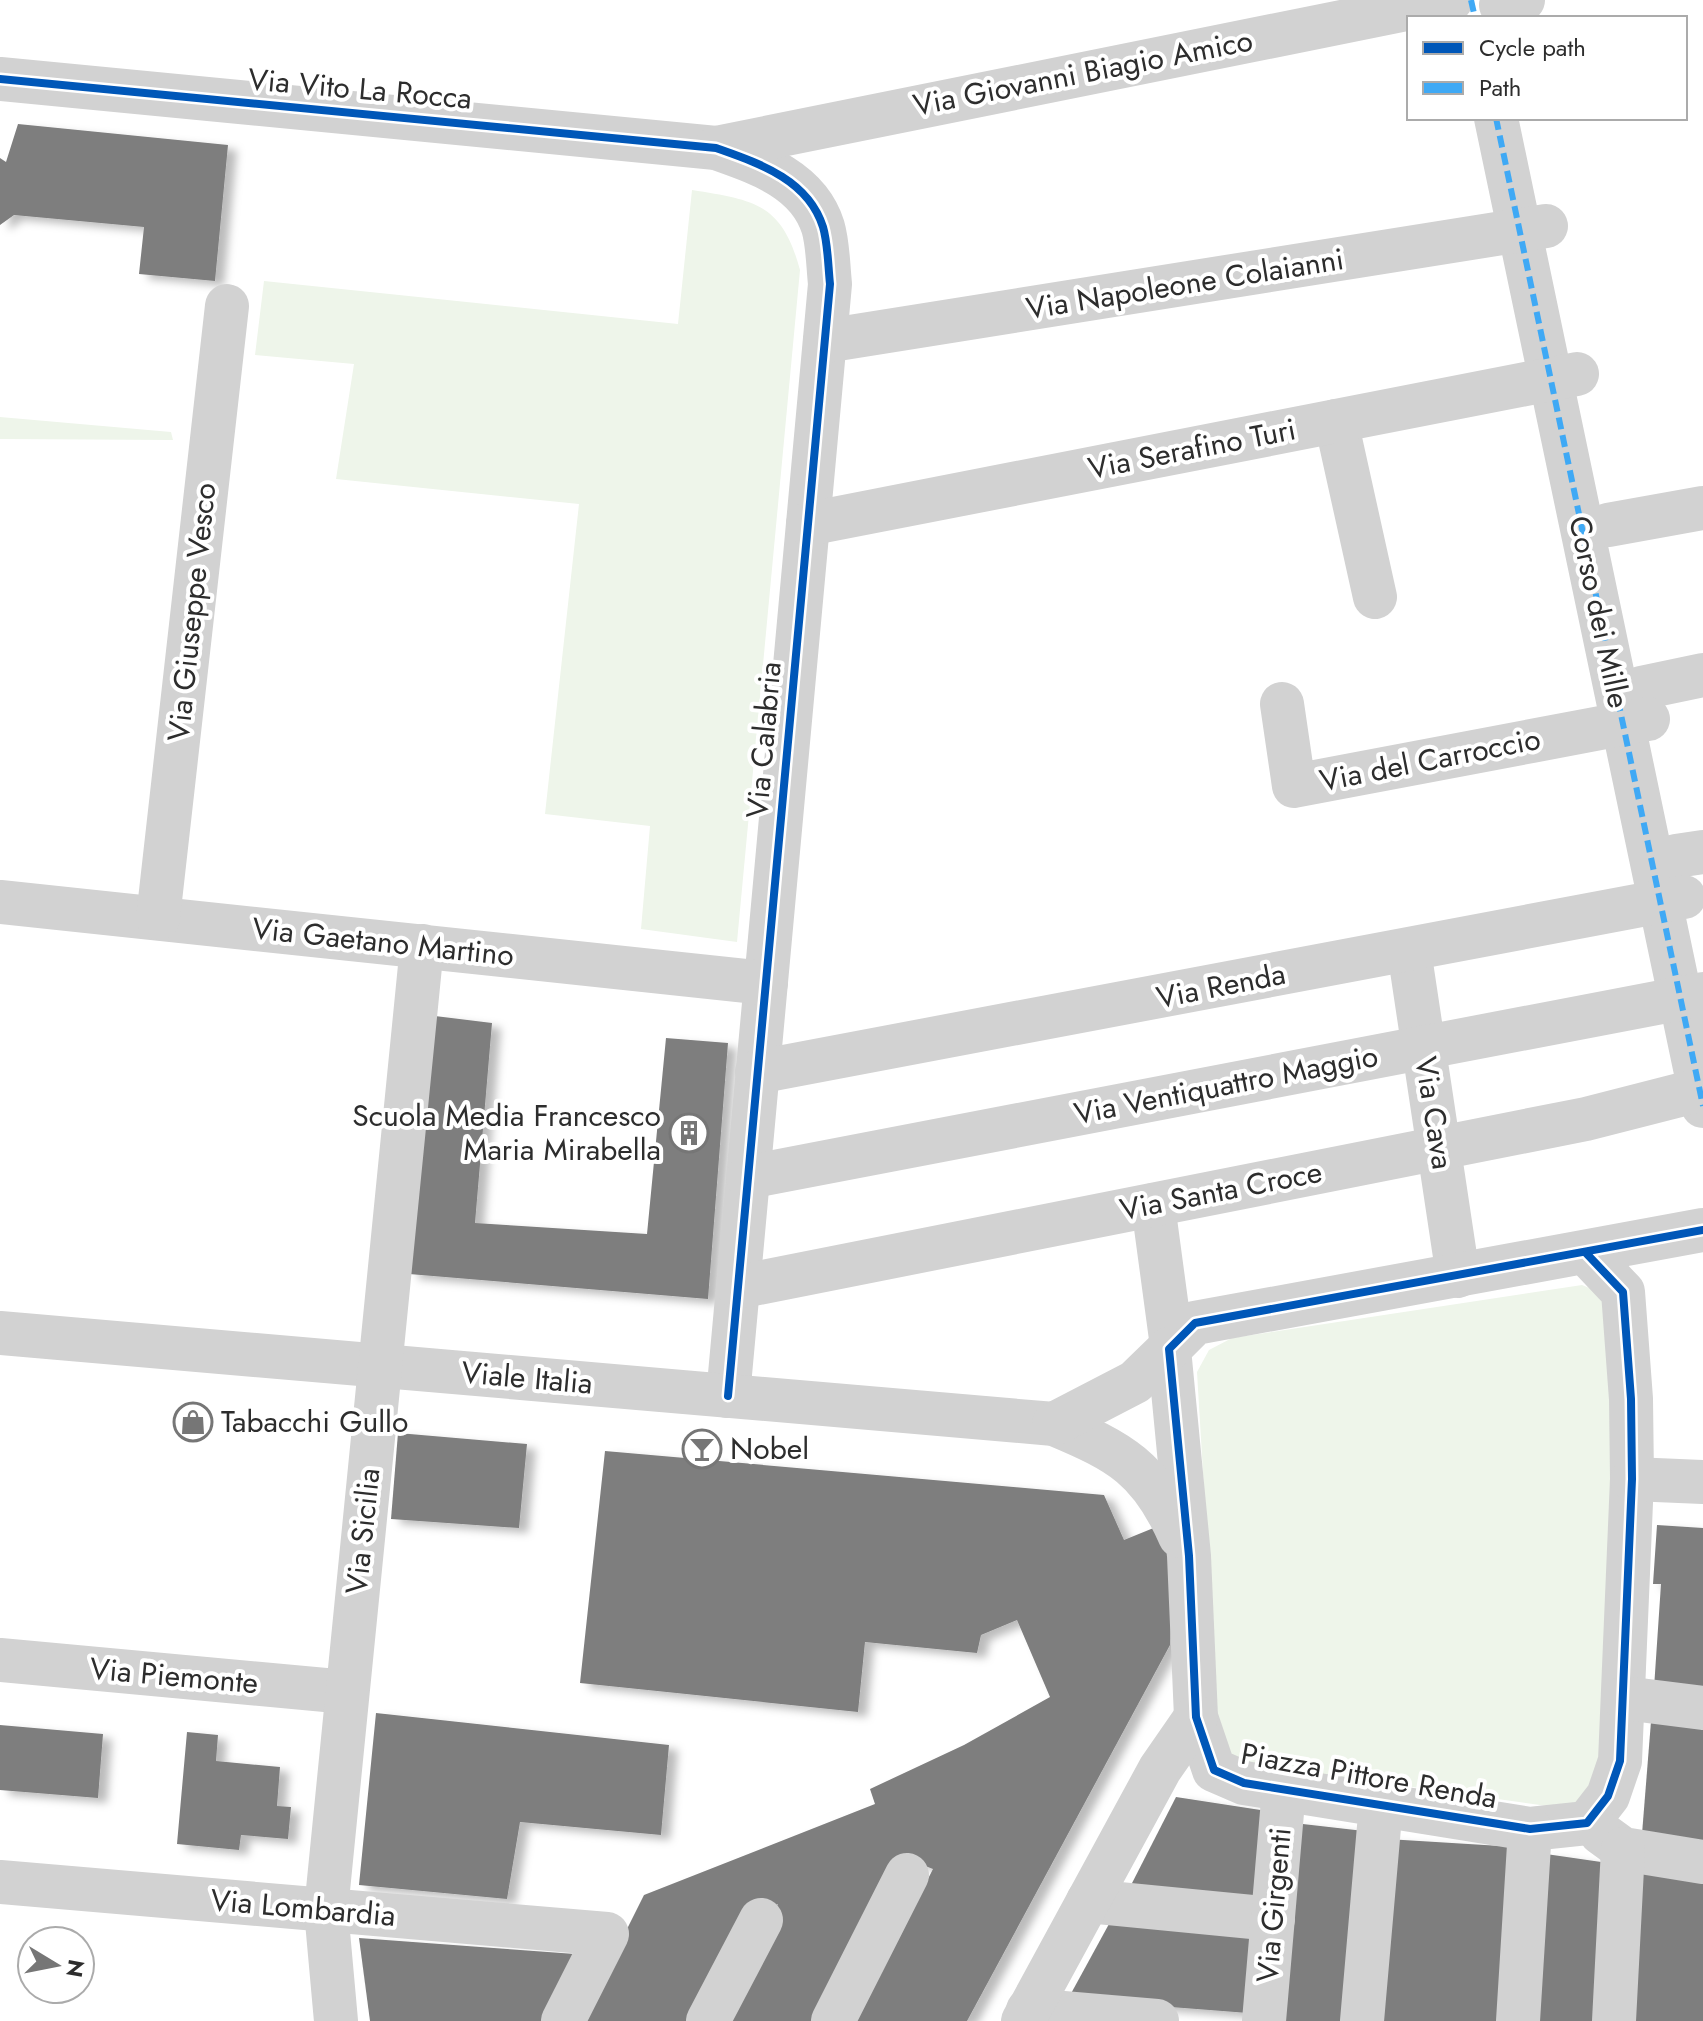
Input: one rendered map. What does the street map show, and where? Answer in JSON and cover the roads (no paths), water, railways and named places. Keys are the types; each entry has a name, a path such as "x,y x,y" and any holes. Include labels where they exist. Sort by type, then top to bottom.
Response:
{"street":[{"name":"Via Giovanni Biagio Amico","path":"716,148 1451,0"},
{"name":"Via Vito La Rocca","path":"0,79 716,148"},
{"name":"Corso dei Mille","path":"1497,120 1533,228"},
{"name":"Corso dei Mille","path":"1524,120 1533,228 1563,376 1637,710 1681,877 1695,993 1702,1095"},
{"name":"Via Calabria","path":"716,148 771,168 805,194 823,226 830,284 728,1396"},
{"name":"Via Napoleone Colaianni","path":"825,341 1533,228"},
{"name":"Via Giuseppe Vesco","path":"158,918 227,306"},
{"name":"Corso dei Mille","path":"1563,376 1608,525 1637,710"},
{"name":"Via Serafino Turi","path":"808,524 1563,376"},
{"path":"1336,421 1375,597"},
{"path":"1608,525 1703,508"},
{"path":"1637,710 1703,675"},
{"name":"Via del Carroccio","path":"1282,704 1294,786 1637,710"},
{"name":"Via Renda","path":"757,1072 1409,950 1681,877"},
{"name":"Via Gaetano Martino","path":"0,902 766,983"},
{"name":"Via Sicilia","path":"336,2021 326,1910 422,946"},
{"name":"Via Cava","path":"1409,950 1458,1276"},
{"name":"Via Ventiquattro Maggio","path":"748,1177 1695,993"},
{"name":"Via Santa Croce","path":"738,1287 1702,1095"},
{"name":"Piazza Pittore Renda","path":"1153,1205 1189,1556 1196,1717 1214,1770 1244,1783 1530,1829 1587,1823"},
{"path":"1054,1424 1135,1382 1195,1323 1703,1230"},
{"path":"1585,1252 1623,1292 1631,1399 1632,1479 1620,1761 1608,1796 1587,1823 1623,1849 1703,1862"},
{"name":"Viale Italia","path":"0,1333 1054,1424 1099,1443 1136,1466 1167,1505 1189,1556"},
{"path":"1632,1479 1703,1482"},
{"name":"Via Piemonte","path":"0,1660 347,1692"},
{"path":"1624,1698 1703,1708"},
{"path":"1157,2021 1026,2016 1160,1769 1196,1717"},
{"name":"Via Girgenti","path":"1264,2021 1284,1789"},
{"path":"1362,2021 1381,1804"},
{"path":"1518,2021 1530,1829"},
{"path":"1614,2021 1623,1849"},
{"path":"833,2021 907,1875"},
{"name":"Via Lombardia","path":"0,1882 607,1934 563,2021"},
{"path":"1088,1901 1273,1919"},
{"path":"708,2021 761,1920"}],"place":[{"name":"Scuola Media Francesco Maria Mirabella","path":"689,1133"},
{"name":"Tabacchi Gullo","path":"193,1422"},
{"name":"Nobel","path":"702,1449"}]}
